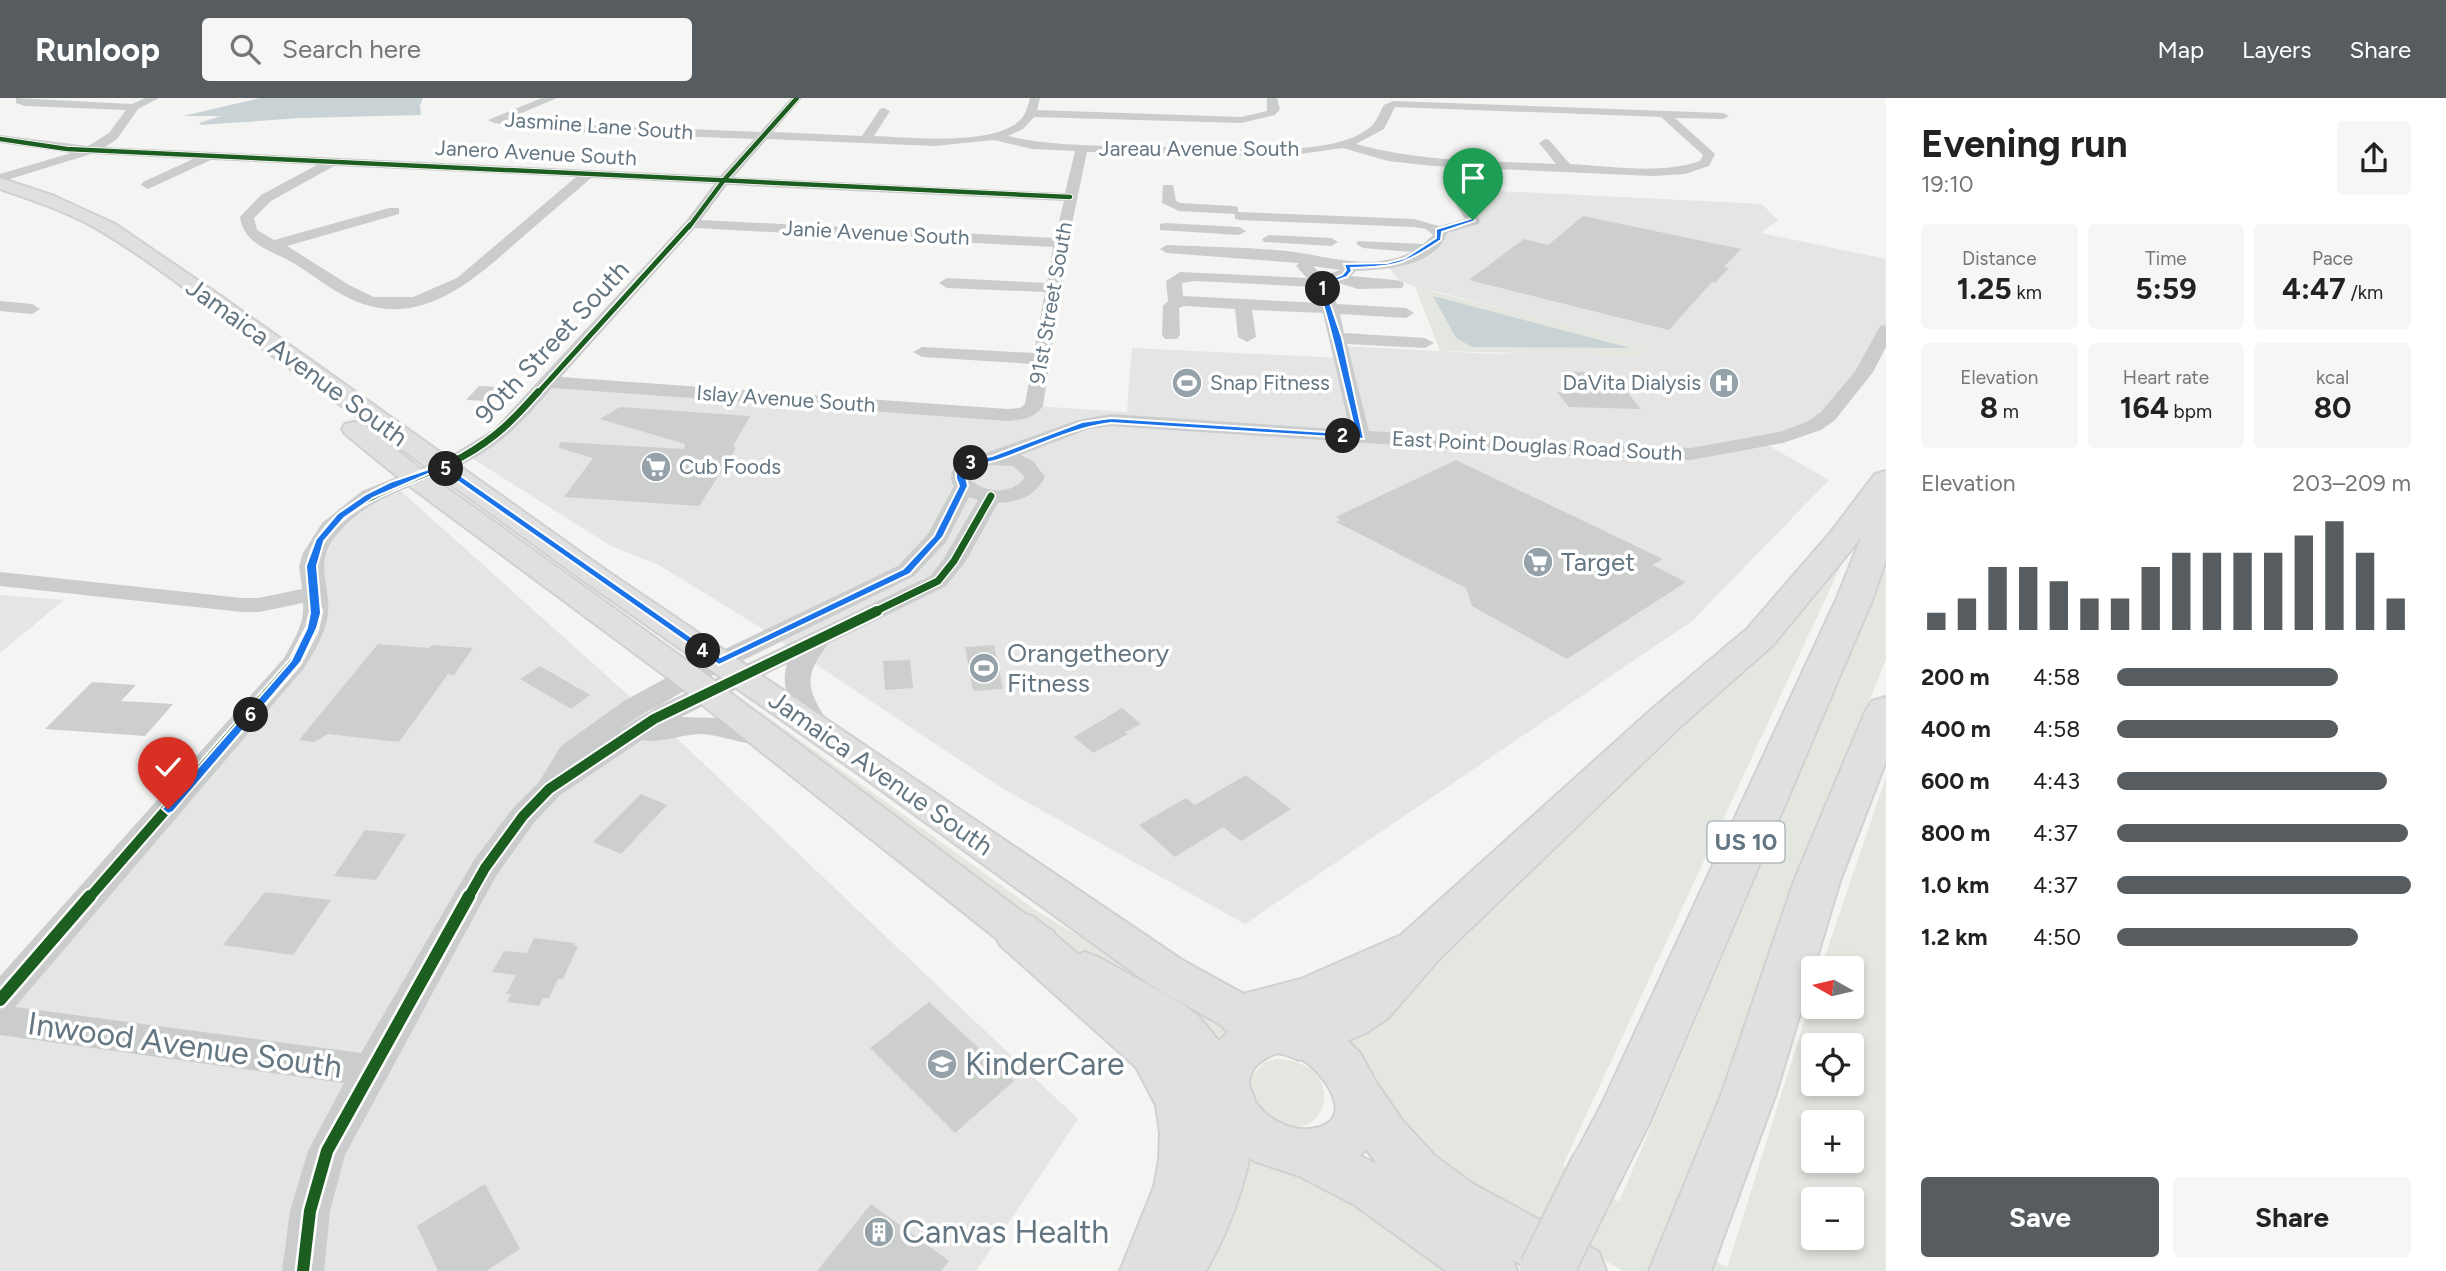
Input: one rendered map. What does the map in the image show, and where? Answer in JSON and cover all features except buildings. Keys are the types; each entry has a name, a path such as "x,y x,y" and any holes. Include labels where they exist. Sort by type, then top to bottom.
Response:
{"highway":[{"path":"1273,1028 1348,1017 1370,1003 1424,943 1665,718 1760,637 1843,539 1886,480"},
{"name":"US 10","path":"1546,1271 1622,1122 1843,624 1886,513"},
{"name":"US 10","path":"1690,1248 1749,1093 1816,881 1886,710"},
{"path":"1017,931 1155,1051 1168,1067 1179,1090 1189,1133 1189,1157 1171,1229 1151,1271"},
{"path":"1170,1271 1193,1237 1206,1206 1226,1130 1226,1090"}],"main road":[{"name":"Jamaica Avenue South","path":"0,181 109,228 215,301 427,471 713,677 817,728 1167,973 1273,1028"},
{"name":"Jamaica Avenue South","path":"0,194 65,225 109,251 338,416 427,471"},
{"name":"Jamaica Avenue South","path":"713,677 763,736 1017,931 1165,1016 1182,1030 1226,1090"},
{"path":"1491,1271 1371,1187 1304,1153 1280,1148 1258,1137 1240,1120 1226,1090 1228,1061 1239,1046 1273,1028 1319,1046 1337,1060 1398,1154 1419,1175 1448,1195 1580,1271"},
{"path":"1304,1153 1324,1150 1340,1142 1352,1130 1358,1114 1358,1096"}],"street":[{"path":"21,98 20,101 25,103 134,107 155,98"},
{"name":"Jasmine Lane South","path":"552,98 495,120 540,126 763,136"},
{"name":"90th Street South","path":"0,1000 280,683 295,662 312,628 316,613 312,566 314,553 319,541 330,528 370,496 477,449 501,433 691,224 724,180 797,98"},
{"path":"994,136 1019,126 1030,113 1035,98"},
{"path":"1030,113 1241,120 1271,113 1274,109 1272,98"},
{"name":"Jareau Avenue South","path":"763,136 934,142 994,136 1032,145 1082,149 1254,154 1342,144 1360,139 1380,127 1388,107 1393,104 1490,102 1723,116"},
{"path":"0,181 90,150 113,136 134,107"},
{"path":"866,139 884,111"},
{"path":"1342,144 1396,159 1566,168 1652,172 1685,170 1705,163 1709,154 1664,114"},
{"name":"Janero Avenue South","path":"0,139 39,147 90,150 1070,197"},
{"path":"1545,143 1566,168"},
{"name":"91st Street South","path":"1025,413 1034,406 1061,243 1082,149"},
{"path":"148,185 211,155"},
{"path":"333,161 266,198 247,217 249,229 255,237 376,303 404,304 442,294 463,281 589,173"},
{"path":"1168,188 1169,203 1179,207 1238,223 1331,242"},
{"path":"1230,190 1244,253"},
{"path":"1164,227 1238,223 1291,212 1411,218 1438,231 1473,221 1462,203"},
{"path":"274,245 394,211"},
{"name":"Janie Avenue South","path":"691,224 1061,243"},
{"path":"1176,302 1174,281 1180,277 1321,284 1343,272 1407,260 1439,238 1438,231"},
{"path":"1363,244 1425,249"},
{"path":"1167,248 1290,256 1343,272 1358,284 1396,285"},
{"path":"1309,261 1304,267 1321,284 1339,338 1343,371 1361,437"},
{"path":"947,283 1054,288"},
{"path":"1171,335 1171,306 1176,302 1406,313"},
{"path":"404,304 404,324"},
{"path":"1243,305 1247,337"},
{"path":"0,306 32,309"},
{"name":"East Point Douglas Road South","path":"994,458 1085,424 1111,421 1662,455 1691,454 1783,438 1814,426 1828,416 1864,372 1886,330"},
{"path":"1339,338 1425,342"},
{"path":"922,352 1042,359"},
{"name":"Islay Avenue South","path":"548,382 1008,415 1025,413"},
{"name":"East Point Douglas Road South","path":"991,496 1006,496 1028,490 1035,477 1032,471 1046,455 1063,444 1135,423"},
{"path":"303,1271 310,1212 327,1151 485,868 504,838 549,789 571,752 604,726 713,677 823,637 938,581 954,561 991,496 964,486 960,478 965,467 973,462 994,458 1017,461 1032,471"},
{"path":"549,789 713,677 906,571 938,537 964,486"},
{"path":"0,579 243,605 259,605 314,594"},
{"path":"817,728 796,687 795,673 808,650 823,637"},
{"path":"598,757 664,728 686,724 721,726 763,736"},
{"name":"Inwood Avenue South","path":"0,1020 370,1070"}],"shaded area":[{"path":"260,98 423,98 420,105 421,115 301,118 201,125 199,123 221,116 183,116"},
{"path":"1457,189 1762,204 1778,220 1761,233 1886,259 1886,330 1828,416 1762,442 1829,480 1692,621 1245,924 1000,787 758,626 659,565 611,546 467,455 548,382 1008,415 1034,406 1127,412 1132,348 1341,358 1340,346 1496,354 1654,349 1400,282 1388,266 1407,260 1441,234 1471,223"},
{"path":"1414,284 1427,287 1430,291 1655,348 1639,356 1440,351"},
{"path":"1433,296 1630,348 1472,347 1456,338"},
{"path":"393,484 685,746 1078,1119 976,1271 0,1271 0,1000 295,662 319,541"},
{"path":"1886,553 1886,659 1800,876 1688,1180 1672,1232 1727,1268 1805,1019 1864,1019 1864,956 1825,956 1886,777 1886,1271 1623,1271 1511,1204 1445,1169 1413,1138 1365,1060 1341,1036 1780,633 1812,599 1839,562 1842,563 1563,1165 1619,1202 1763,862 1830,688"},
{"path":"0,595 64,600 0,653"},
{"path":"761,712 1034,909 1228,1026 1230,1031 1212,1048 1024,917 754,715"},
{"path":"1276,1059 1301,1064 1317,1075 1324,1090 1323,1105 1316,1118 1304,1126 1287,1126 1267,1115 1254,1098 1251,1077 1265,1062"},
{"path":"1238,1141 1307,1172 1459,1271 1184,1271"}],"cycle path":[{"path":"0,1000 295,662 312,629 316,613 311,566 314,553 330,528 370,496 460,458 501,433 691,224 724,180 797,98"},
{"path":"0,139 67,149 1070,197"},
{"path":"303,1271 310,1211 327,1151 485,868 523,816 549,789 654,719 938,581 954,561 991,496"}],"place":[{"name":"Snap Fitness","path":"1187,383"},
{"name":"DaVita Dialysis","path":"1724,383"},
{"name":"Cub Foods","path":"656,467"},
{"name":"Target","path":"1538,562"},
{"name":"Orangetheory Fitness","path":"984,668"},
{"name":"KinderCare","path":"942,1064"},
{"name":"Canvas Health","path":"879,1232"}],"route":[{"path":"168,809 280,683 305,645 316,613 312,566 319,541 340,516 393,484 441,466 719,662 906,571 938,537 964,486 960,478 961,472 973,462 994,458 1085,424 1111,421 1361,437 1343,371 1339,338 1321,284 1344,276 1349,271 1346,266 1388,265 1407,260 1439,238 1441,234 1438,231 1473,220"}]}
